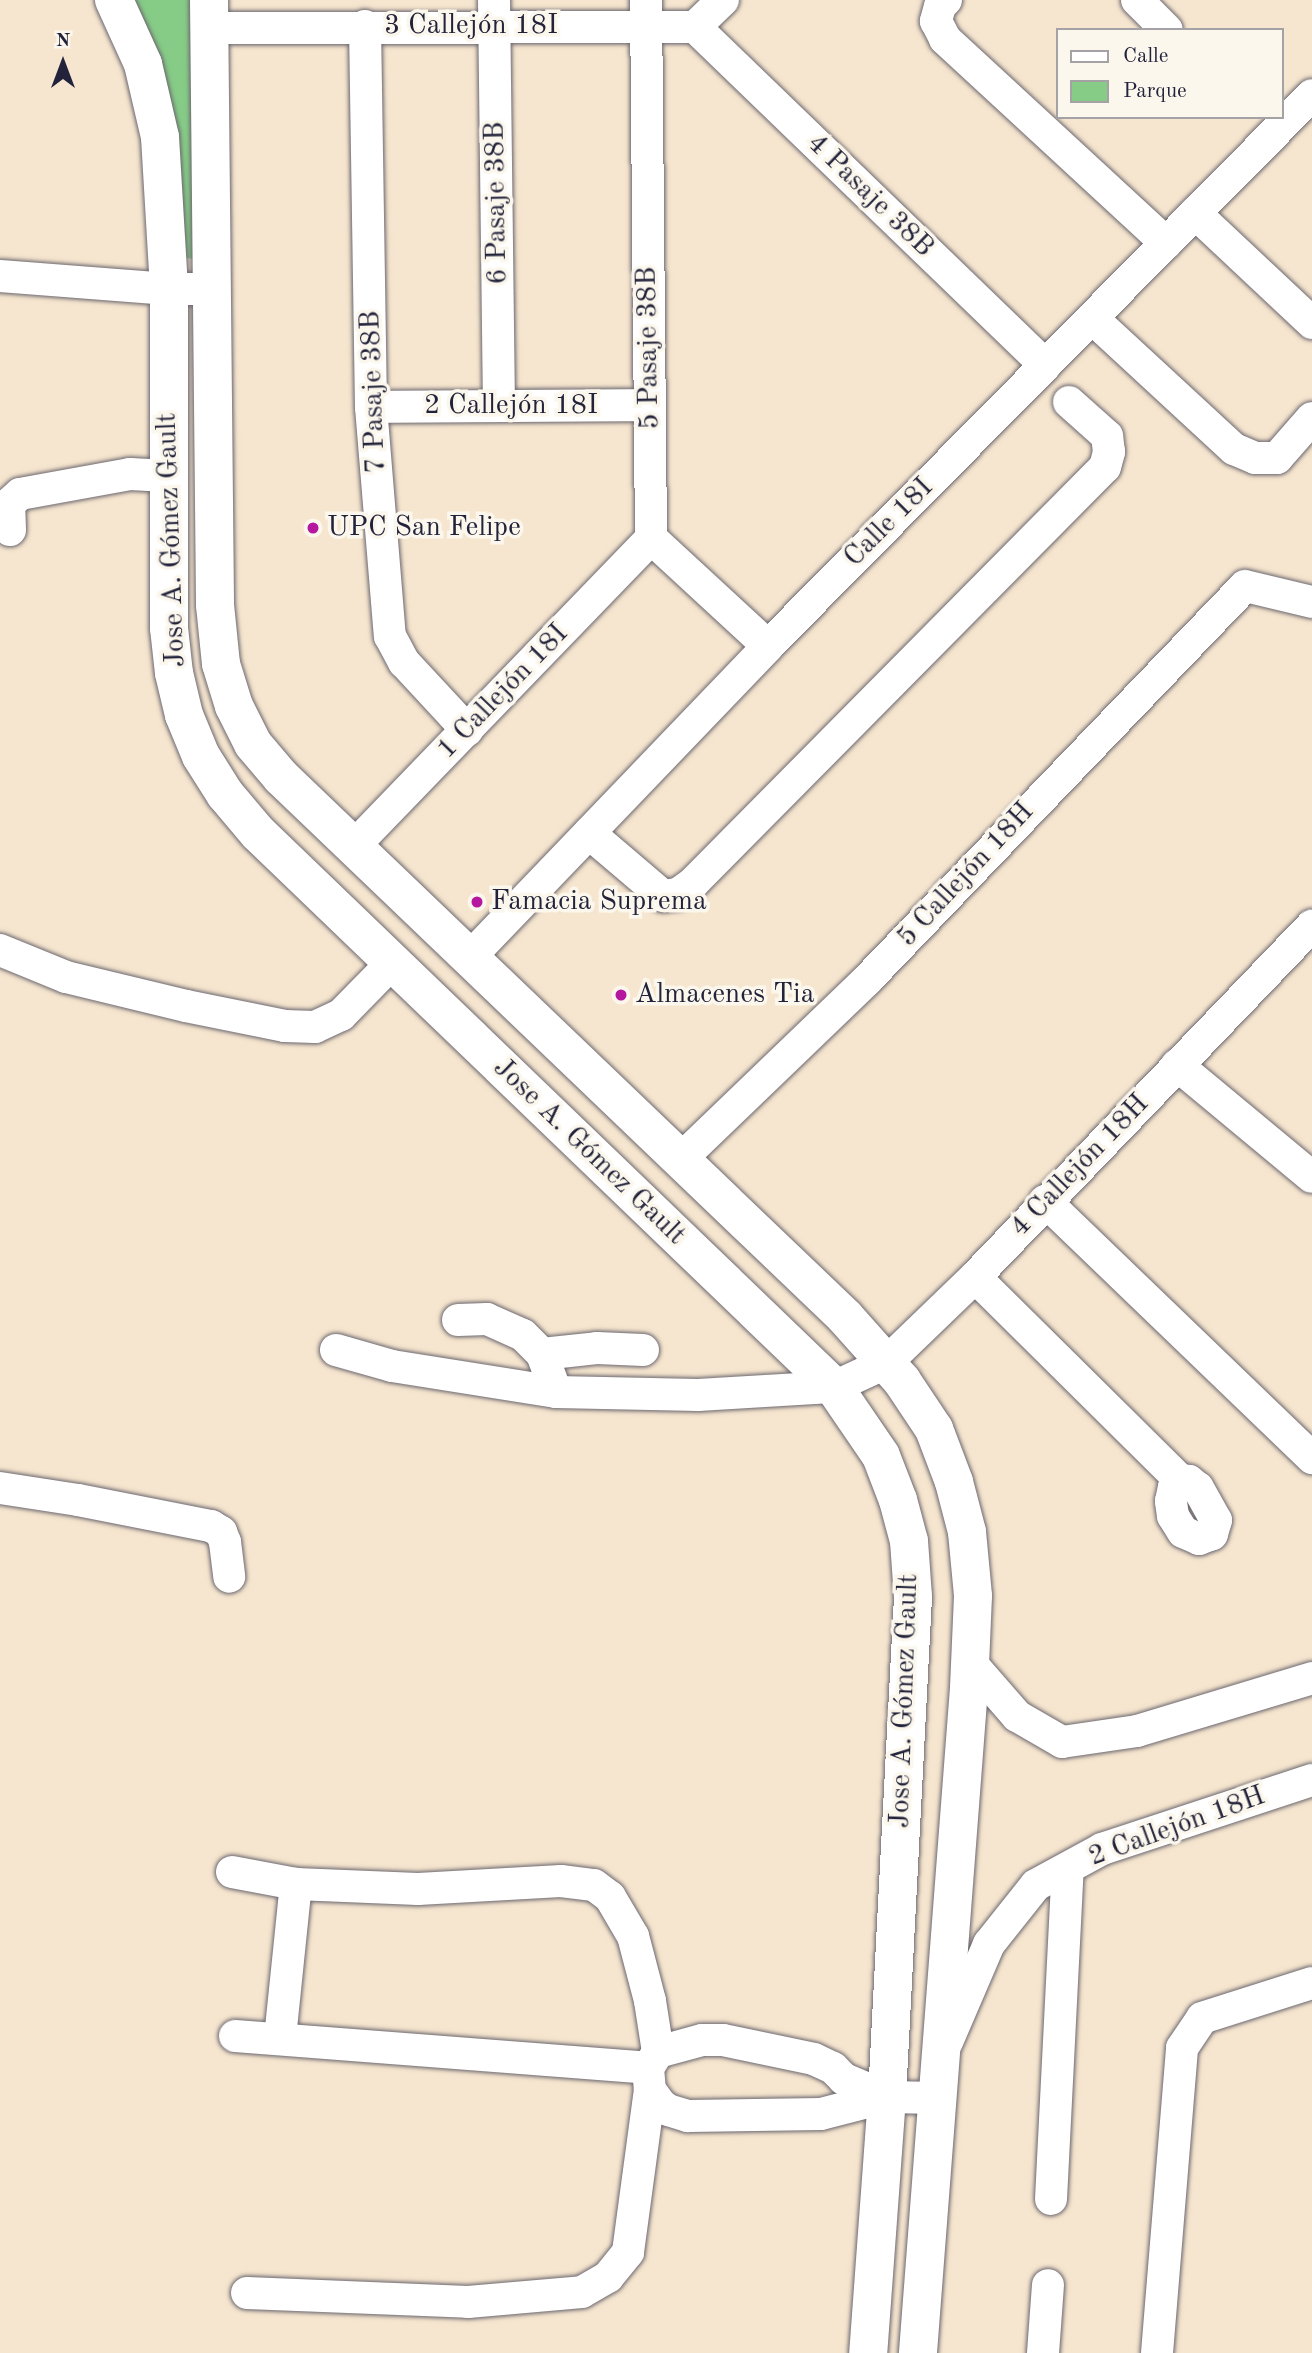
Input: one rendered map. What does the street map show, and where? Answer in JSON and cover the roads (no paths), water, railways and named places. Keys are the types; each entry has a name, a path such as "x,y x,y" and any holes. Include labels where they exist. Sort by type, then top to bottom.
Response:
{"main road":[{"name":"Jose A. Gómez Gault","path":"114,0 130,29 154,100 165,180 169,289 169,628 184,715 201,756 225,794 258,833 834,1387 881,1457 898,1500 909,1541 913,1597 887,2097 868,2353"},
{"name":"Jose A. Gómez Gault","path":"209,14 215,605 221,663 234,706 253,744 281,777 471,956 845,1317 902,1381 934,1429 954,1482 967,1532 973,1596 918,2353"}],"street":[{"path":"695,27 723,0"},
{"path":"946,0 940,5 936,21 945,39 1166,243"},
{"path":"1137,0 1165,28"},
{"name":"3 Callejón 18I","path":"209,14 384,17 494,13 646,13 695,27"},
{"name":"6 Pasaje 38B","path":"494,13 499,406"},
{"name":"5 Pasaje 38B","path":"646,13 651,538"},
{"name":"7 Pasaje 38B","path":"384,17 372,407 390,636 404,662 467,730"},
{"name":"4 Pasaje 38B","path":"695,27 1045,365"},
{"name":"Calle 18I","path":"1284,113 1312,95"},
{"name":"Calle 18I","path":"471,956 768,646 1195,214 1264,126"},
{"path":"1195,214 1312,323"},
{"path":"0,276 169,289 210,289"},
{"path":"1092,318 1234,449 1255,458 1277,458 1312,418"},
{"path":"589,833 663,896 678,894 693,883 1105,467 1109,452 1107,436 1069,402"},
{"name":"2 Callejón 18I","path":"372,407 650,405"},
{"path":"10,530 9,504 20,494 130,474 169,476"},
{"path":"651,538 768,646"},
{"name":"1 Callejón 18I","path":"355,845 651,538"},
{"name":"5 Callejón 18H","path":"681,1159 874,988 1041,811 1245,586 1312,602"},
{"name":"4 Callejón 18H","path":"834,1387 886,1363 975,1277 1312,925"},
{"path":"0,950 66,977 186,1006 314,1027 341,1015 392,962"},
{"path":"1177,1065 1310,1170"},
{"path":"1045,1201 1312,1458"},
{"path":"975,1277 1180,1480"},
{"path":"458,1320 487,1319 523,1335 541,1354 556,1392"},
{"path":"541,1354 597,1348 643,1350"},
{"path":"336,1350 392,1366 556,1392 698,1395 834,1387"},
{"path":"0,1488 211,1526 221,1532 225,1542 229,1577"},
{"path":"970,1662 1017,1716 1062,1742 1137,1731 1312,1678"},
{"name":"2 Callejón 18H","path":"940,2059 989,1944 1035,1885 1102,1849 1312,1780"},
{"path":"1051,2199 1068,1868"},
{"path":"232,1872 296,1884 418,1889 561,1881 594,1885 610,1898 633,1936 650,2001 652,2070 628,2252 608,2277 582,2292 468,2302 247,2293"},
{"path":"280,2038 296,1884"},
{"path":"1157,2353 1182,2048 1202,2018 1312,1983"},
{"path":"235,2036 652,2070 702,2040 723,2040 814,2059 833,2068 844,2079 887,2097"},
{"path":"652,2070 668,2110 688,2116 821,2114 887,2097 938,2098"},
{"path":"1043,2353 1048,2285"}],"place":[{"name":"UPC San Felipe","path":"313,528"},
{"name":"Famacia Suprema","path":"477,902"},
{"name":"Almacenes Tia","path":"621,995"}]}
